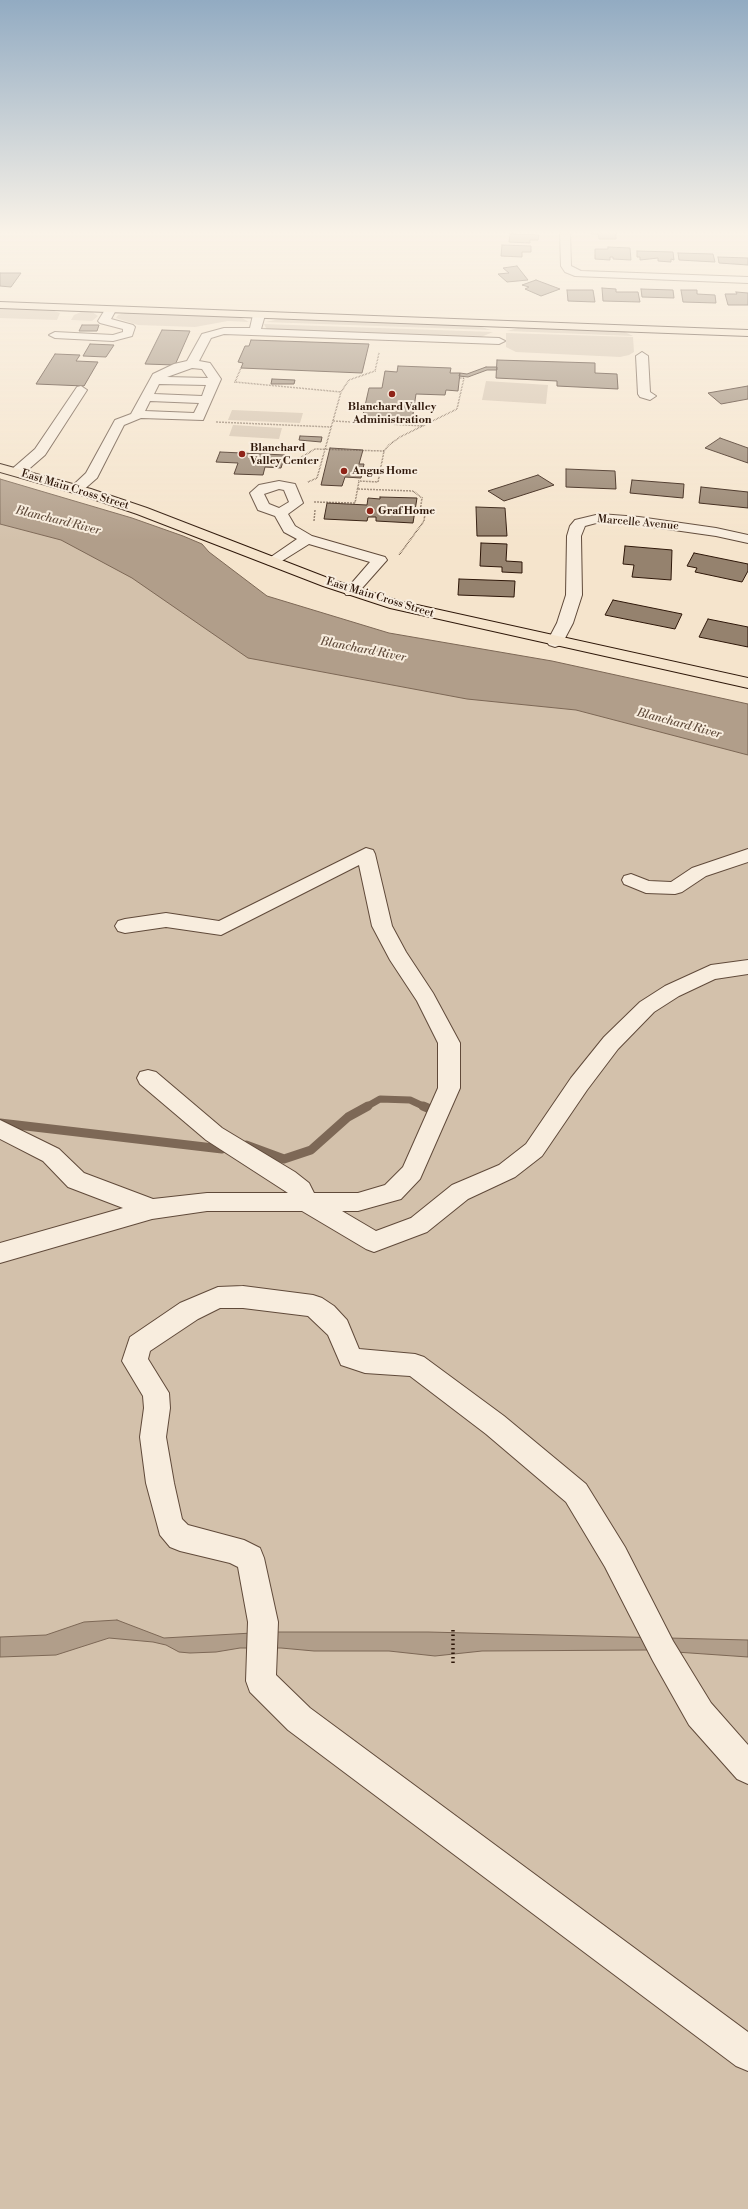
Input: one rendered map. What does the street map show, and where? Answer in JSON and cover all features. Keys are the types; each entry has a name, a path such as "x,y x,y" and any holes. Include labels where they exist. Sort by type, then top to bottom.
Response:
{"main road":[{"name":"East Main Cross Street","path":"0,468 76,489 190,528 351,592 431,615 748,683"}],"street":[{"path":"55,336 114,338 124,335"},
{"path":"192,364 206,336 209,335"},
{"path":"337,335 499,341"},
{"path":"388,337 402,349"},
{"path":"470,354 476,349 478,340"},
{"path":"642,356 644,394 650,396"},
{"path":"76,489 92,475 119,424 136,416 137,414 155,380 157,377 178,367 192,364 206,366 215,379 199,417 137,414"},
{"path":"155,380 214,382"},
{"path":"17,472 40,452 81,390"},
{"path":"146,397 206,400"},
{"path":"280,512 296,503 290,487 279,485 264,488 257,493 264,507 280,512 289,529 307,539 380,560 351,592"},
{"name":"Marcelle Avenue","path":"555,642 565,623 574,594 574,536 577,526 580,523 600,518 639,521 709,530 748,539"},
{"path":"272,561 307,539"},
{"path":"0,1253 152,1209 207,1202 358,1202 393,1192 412,1173 449,1088 449,1043 429,1003 397,955 382,926 377,910 366,854 221,928 166,920 125,926"},
{"path":"631,880 646,887 675,888 699,872 748,855"},
{"path":"148,1078 214,1134 287,1179 301,1190 306,1202 374,1242 419,1225 460,1192 508,1171 534,1150 579,1084 607,1049 647,1007 672,991 711,972 748,967"},
{"path":"0,1129 51,1155 76,1180 152,1209"},
{"path":"748,1768 700,1714 649,1624 615,1557 576,1493 495,1425 415,1365 365,1362 350,1357 338,1328 325,1314 313,1306 258,1299 218,1298 189,1311 139,1345 136,1361 156,1394 157,1408 153,1437 160,1483 170,1526 180,1536 234,1550 250,1558 263,1622 261,1681 299,1718 748,2054"}],"path":[{"path":"294,496 318,478 341,392 349,380 359,375 375,371 388,337"},
{"path":"241,368 235,382 341,392"},
{"path":"294,496 355,503 359,481 378,482 384,451 400,437 457,409 464,378 459,378"},
{"path":"199,417 202,422 331,427"},
{"path":"333,421 425,426"},
{"path":"295,461 301,456 315,449 326,448 384,451"},
{"path":"358,489 413,491 422,498 420,512 425,514 424,520 397,558 380,560"},
{"path":"453,1630 454,1666"}],"shaded area":[{"path":"425,335 486,335 481,337"},
{"path":"506,335 633,337 634,352 620,357 516,352 506,347"},
{"path":"486,381 548,385 546,404 482,400"},
{"path":"232,410 303,413 300,423 228,420"},
{"path":"233,425 282,428 279,439 229,436"},
{"path":"0,507 273,632 748,743 748,2209 0,2209"}],"water":[{"name":"Blanchard River","path":"0,479 132,518 183,536 202,544 209,552 267,596 389,633 552,661 748,704 748,755 576,710 467,699 248,658 132,578 61,540 0,524"},
{"path":"117,1620 164,1638 270,1632 428,1632 748,1640 748,1657 647,1650 482,1651 435,1656 389,1651 314,1651 281,1648 240,1648 216,1652 190,1653 179,1652 166,1645 153,1642 109,1638 56,1655 0,1657 0,1637 46,1635 84,1622"}],"building":[{"path":"159,335 188,335 175,365 145,364"},
{"path":"251,340 369,344 362,373 241,368 243,363 238,362 245,346 249,346"},
{"path":"90,344 114,345 106,357 83,356"},
{"path":"55,354 80,355 76,361 98,362 84,386 36,384"},
{"path":"497,360 595,363 595,373 617,374 618,389 557,386 557,381 496,378"},
{"name":"Blanchard Valley Administration","path":"398,366 451,368 450,373 460,373 458,391 446,390 445,395 416,394 412,421 362,419 369,388 382,388 385,371 397,372"},
{"path":"486,367 497,367 497,370 487,370 468,377 459,376 460,373 467,374"},
{"path":"272,379 295,380 294,384 271,384"},
{"path":"748,386 748,399 721,404 708,393"},
{"path":"300,436 322,437 321,442 299,440"},
{"path":"720,438 748,448 748,463 705,448"},
{"name":"Angus Home","path":"330,448 363,450 359,464 364,464 361,478 345,477 342,486 321,485"},
{"path":"220,452 285,455 281,468 265,467 263,475 234,474 238,463 216,462"},
{"path":"566,469 615,471 616,489 566,487"},
{"path":"538,475 554,485 504,501 488,491"},
{"path":"632,480 684,484 683,498 630,493"},
{"path":"701,487 748,492 748,508 699,503"},
{"name":"Graf Home","path":"380,497 417,498 413,523 376,521 376,517 368,517 367,521 324,519 327,503 367,505 368,498 380,499"},
{"path":"476,507 505,508 507,536 477,536"},
{"path":"481,543 507,544 506,561 522,562 522,573 502,572 502,567 480,566"},
{"path":"625,546 672,550 671,580 632,577 634,565 623,564"},
{"path":"694,553 748,564 748,571 742,582 695,572 697,568 687,566"},
{"path":"459,579 515,581 514,597 458,595"},
{"path":"613,600 682,614 675,629 605,615"},
{"path":"708,619 748,627 748,647 699,637"}],"waterway":[{"path":"366,1107 380,1099 410,1100 425,1107"},
{"path":"246,1145 284,1159 311,1150 348,1117 368,1106"},
{"path":"423,1106 430,1109"},
{"path":"0,1123 222,1149 229,1147"}],"place":[{"name":"Blanchard Valley Administration","path":"392,394"},
{"name":"Blanchard Valley Center","path":"242,454"},
{"name":"Angus Home","path":"344,471"},
{"name":"Graf Home","path":"370,511"}]}
